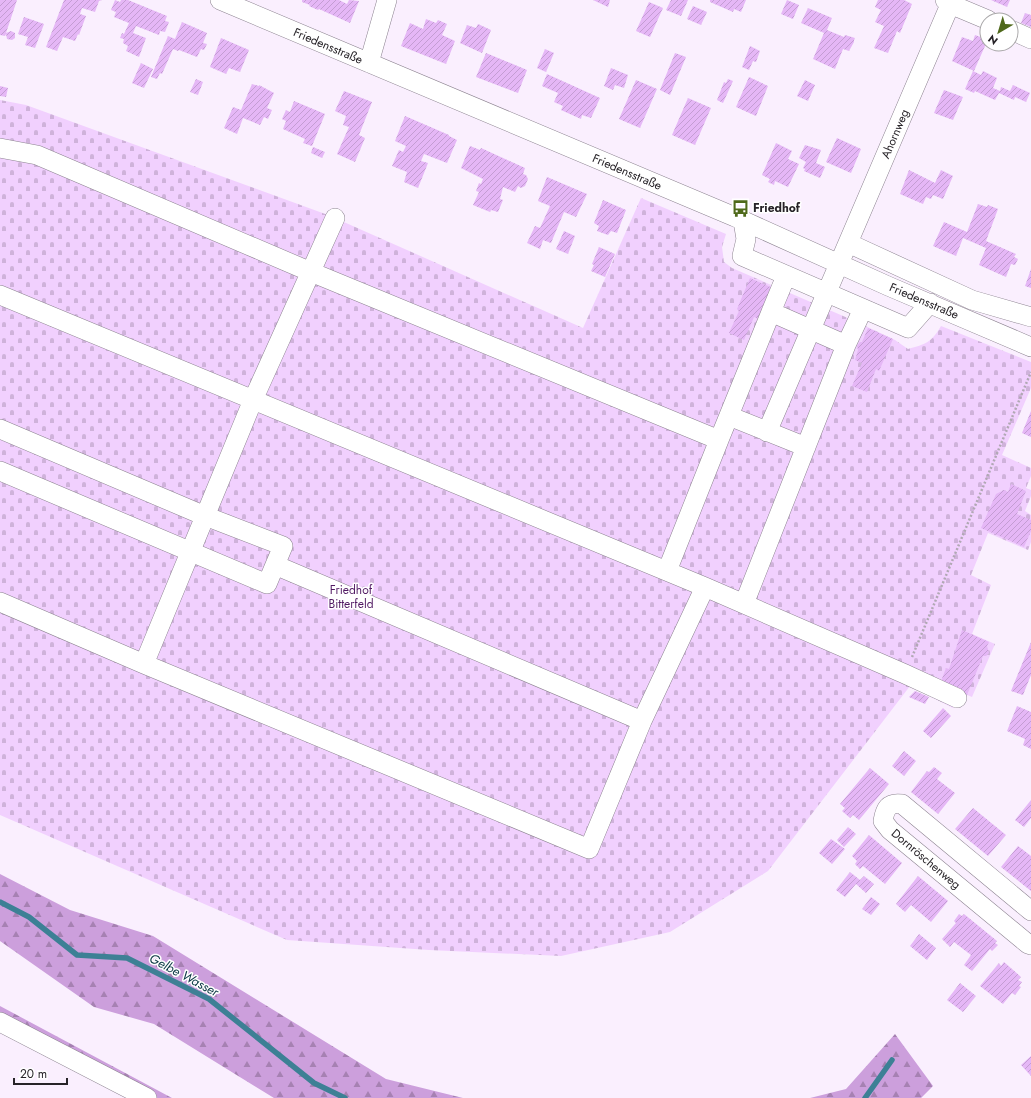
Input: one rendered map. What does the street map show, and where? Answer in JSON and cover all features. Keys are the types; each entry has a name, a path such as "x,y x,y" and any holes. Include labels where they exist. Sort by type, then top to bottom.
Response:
{"street":[{"name":"Friedensstraße","path":"220,0 743,221 1031,347"},
{"path":"369,63 386,0"},
{"name":"Ahornweg","path":"767,432 949,1 979,16"},
{"path":"1019,34 1031,39"},
{"path":"0,148 37,155 310,272 719,440"},
{"path":"144,664 253,400 335,218"},
{"path":"743,221 746,239 742,256 786,276 908,328 930,303"},
{"name":"Friedensstraße","path":"848,243 972,300 1031,317"},
{"path":"667,571 786,276"},
{"path":"0,295 706,587 957,698"},
{"path":"744,604 846,344 863,308"},
{"path":"771,312 846,344"},
{"path":"729,416 806,447"},
{"path":"0,429 205,516 282,546 267,584 0,471"},
{"path":"275,565 642,721"},
{"path":"0,602 144,664 589,849 642,721 706,587"},
{"name":"Dornröschenweg","path":"1031,912 902,804 896,803 889,806 884,811 883,822 890,830 1028,944 1031,944"},
{"path":"0,1022 148,1098"}],"path":[{"path":"905,674 1031,372"}],"green space":[{"name":"Friedhof Bitterfeld","path":"0,100 26,105 328,215 583,328 641,198 726,234 722,247 724,262 732,268 857,322 895,340 908,349 928,342 941,326 1031,362 1031,388 1002,455 1031,468 1031,476 1026,488 1031,490 1031,496 1025,511 1031,515 1031,542 1028,550 988,533 971,575 991,585 972,634 995,644 972,697 960,692 953,708 910,686 768,871 670,932 561,956 429,950 287,940 0,815"},
{"path":"0,874 70,910 153,936 386,1079 463,1098 274,1098 154,1024 94,1007 0,941"},
{"path":"0,1006 172,1098 149,1098 0,1018"},
{"path":"895,1034 933,1086 921,1098 810,1098 846,1089"}],"building":[{"path":"0,0 17,0 6,33 11,31 15,33 15,38 12,40 7,39 6,34 5,36 0,35"},
{"path":"64,0 102,0 99,1 95,12 82,8 80,14 86,16 79,35 78,34 75,41 63,37 57,51 46,47"},
{"path":"115,0 120,2 121,0 128,0 167,16 165,21 169,22 165,32 160,31 159,35 136,26 133,33 146,38 139,57 126,51 128,46 123,43 124,39 120,38 122,33 124,34 129,23 114,17 116,12 111,10"},
{"path":"302,0 339,0 347,4 349,0 359,1 350,23 309,6 310,5 302,2"},
{"path":"593,0 610,0 608,7"},
{"path":"671,0 688,0 681,16 666,10"},
{"path":"710,0 746,0 741,12 734,9 733,12 710,2"},
{"path":"787,0 799,5 793,19 781,14"},
{"path":"878,0 904,0 912,4 900,33 897,31 888,53 874,48 884,26 875,22 881,10 875,7"},
{"path":"991,0 1010,0 1007,7"},
{"path":"649,2 663,8 650,37 636,31"},
{"path":"693,6 707,12 701,25 687,19"},
{"path":"808,8 832,18 827,30 844,37 845,35 855,38 849,51 843,49 835,69 813,59 824,33 801,23"},
{"path":"1025,13 1031,15 1031,27 1021,23"},
{"path":"24,17 44,24 35,48 25,45 28,37 18,34"},
{"path":"426,19 436,23 438,20 447,24 442,35 455,41 446,64 401,46 410,23 423,29"},
{"path":"182,22 207,33 203,43 207,44 204,50 201,49 197,57 173,49 162,74 160,73 157,79 151,77 168,36 175,39"},
{"path":"478,24 491,30 482,53 460,43 467,25 476,28"},
{"path":"975,35 979,36 979,52 982,52 974,71 952,61 962,37 973,41"},
{"path":"221,38 249,50 240,72 229,68 226,74 210,67"},
{"path":"750,46 760,51 756,62 753,61 749,70 742,67"},
{"path":"545,49 554,53 546,72 537,68"},
{"path":"486,53 527,70 518,93 476,77"},
{"path":"675,53 686,57 670,95 660,90"},
{"path":"141,63 153,69 144,88 132,83"},
{"path":"611,68 628,75 624,88 615,85 613,90 604,86"},
{"path":"973,71 981,75 983,71 997,78 993,88 1000,91 1001,87 1010,91 1013,85 1030,93 1026,102 1015,97 1014,100 999,93 995,100 975,91 974,93 965,89"},
{"path":"547,74 600,98 591,118 582,115 581,119 561,110 563,106 554,102 558,93 542,86"},
{"path":"749,77 768,86 756,116 736,107"},
{"path":"196,79 203,82 198,95 190,92"},
{"path":"728,79 733,81 723,103 717,100 724,82 726,83"},
{"path":"636,80 657,89 640,128 619,119"},
{"path":"805,80 815,85 808,101 797,96"},
{"path":"252,84 259,85 274,93 267,108 272,110 268,119 264,117 260,125 243,118 237,134 224,128 233,107 241,110"},
{"path":"0,86 8,88 6,97 0,96"},
{"path":"944,90 963,97 953,120 934,113"},
{"path":"344,91 372,102 359,135 365,138 355,162 337,154 349,127 343,125 346,116 335,111"},
{"path":"688,98 711,108 695,145 672,135"},
{"path":"294,101 325,114 312,146 303,143 305,139 283,129 286,121 282,119 286,110 290,112"},
{"path":"405,116 457,140 447,163 424,154 421,161 428,163 418,188 404,182 407,172 392,166 399,150 403,152 406,146 395,141"},
{"path":"837,138 861,149 851,173 826,162"},
{"path":"776,143 792,151 788,159 799,164 788,187 775,181 774,185 768,182 770,179 762,175"},
{"path":"805,145 821,150 816,163 825,167 820,178 804,171 805,169 803,168 806,162 799,158"},
{"path":"470,146 480,150 481,148 525,168 523,174 526,175 528,179 525,186 521,188 518,186 515,192 503,187 500,199 503,200 498,212 491,210 490,212 473,205 479,192 476,191 479,183 481,184 483,179 461,168"},
{"path":"313,147 325,152 322,158 311,153"},
{"path":"909,170 935,183 941,170 953,176 943,199 933,195 931,199 926,197 923,204 900,194"},
{"path":"547,177 587,194 576,217 564,212 551,243 543,240 540,249 527,243 535,226 540,228 550,206 538,201"},
{"path":"603,200 626,210 617,233 611,231 608,235 597,231 599,226 594,223"},
{"path":"978,204 987,207 988,205 998,209 986,241 1016,254 1014,257 1018,259 1015,265 1011,264 1006,277 979,265 986,248 963,238 956,256 933,246 944,222 967,232"},
{"path":"564,231 575,236 568,254 556,249"},
{"path":"599,247 615,254 605,277 591,271 594,265 592,264"},
{"path":"1031,269 1031,288 1025,286"},
{"path":"750,278 775,289 761,320 754,317 744,340 729,333 739,311 737,309"},
{"path":"868,328 893,339 879,371 876,369 867,392 852,386 862,363 855,360 858,350 857,346 860,342 862,342"},
{"path":"1031,411 1031,437 1022,433"},
{"path":"1011,484 1026,491 1017,514 1031,520 1031,531 1024,547 981,528 996,494 1004,490 1008,492"},
{"path":"962,630 989,642 987,646 989,653 986,656 983,656 967,695 940,684 946,668 949,669"},
{"path":"1031,642 1031,675 1023,695 1011,691"},
{"path":"915,691 929,697 925,704 909,697"},
{"path":"1017,706 1031,712 1031,749 1023,745 1025,739 1007,731"},
{"path":"943,708 951,716 931,738 923,731"},
{"path":"904,751 916,761 904,776 892,766"},
{"path":"934,767 942,773 937,779 955,793 938,814 911,792 927,771 929,772"},
{"path":"870,768 889,784 859,820 853,815 850,818 842,811 845,808 840,804"},
{"path":"1031,800 1031,818 1024,827 1015,820"},
{"path":"973,808 1006,835 988,856 955,829"},
{"path":"848,827 856,834 844,847 837,840"},
{"path":"869,835 902,863 885,884 863,866 860,869 855,864 857,861 852,856"},
{"path":"831,839 845,849 832,864 819,853"},
{"path":"1018,846 1031,856 1031,891 1001,867"},
{"path":"850,872 860,880 864,876 874,884 866,893 856,884 845,897 836,890"},
{"path":"918,876 948,901 931,922 911,905 905,912 896,904"},
{"path":"871,897 880,904 871,915 862,909"},
{"path":"959,914 962,916 964,914 997,941 995,943 998,945 992,951 990,949 972,971 964,965 971,955 954,942 950,947 942,939 956,923 954,921"},
{"path":"919,934 936,948 927,960 910,946"},
{"path":"1004,962 1021,977 1018,980 1022,982 1019,986 1021,987 1015,995 1012,993 1003,1004 980,986 999,963 1001,966"},
{"path":"960,983 976,996 963,1012 947,1000"},
{"path":"1031,1056 1031,1076 1021,1065"}],"waterway":[{"name":"Gelbe Wasser","path":"0,902 29,917 77,955 127,958 209,999 314,1083 345,1098"},
{"name":"Gelbe Wasser","path":"865,1098 892,1060"}],"place":[{"name":"Friedhof","path":"740,208"}]}
